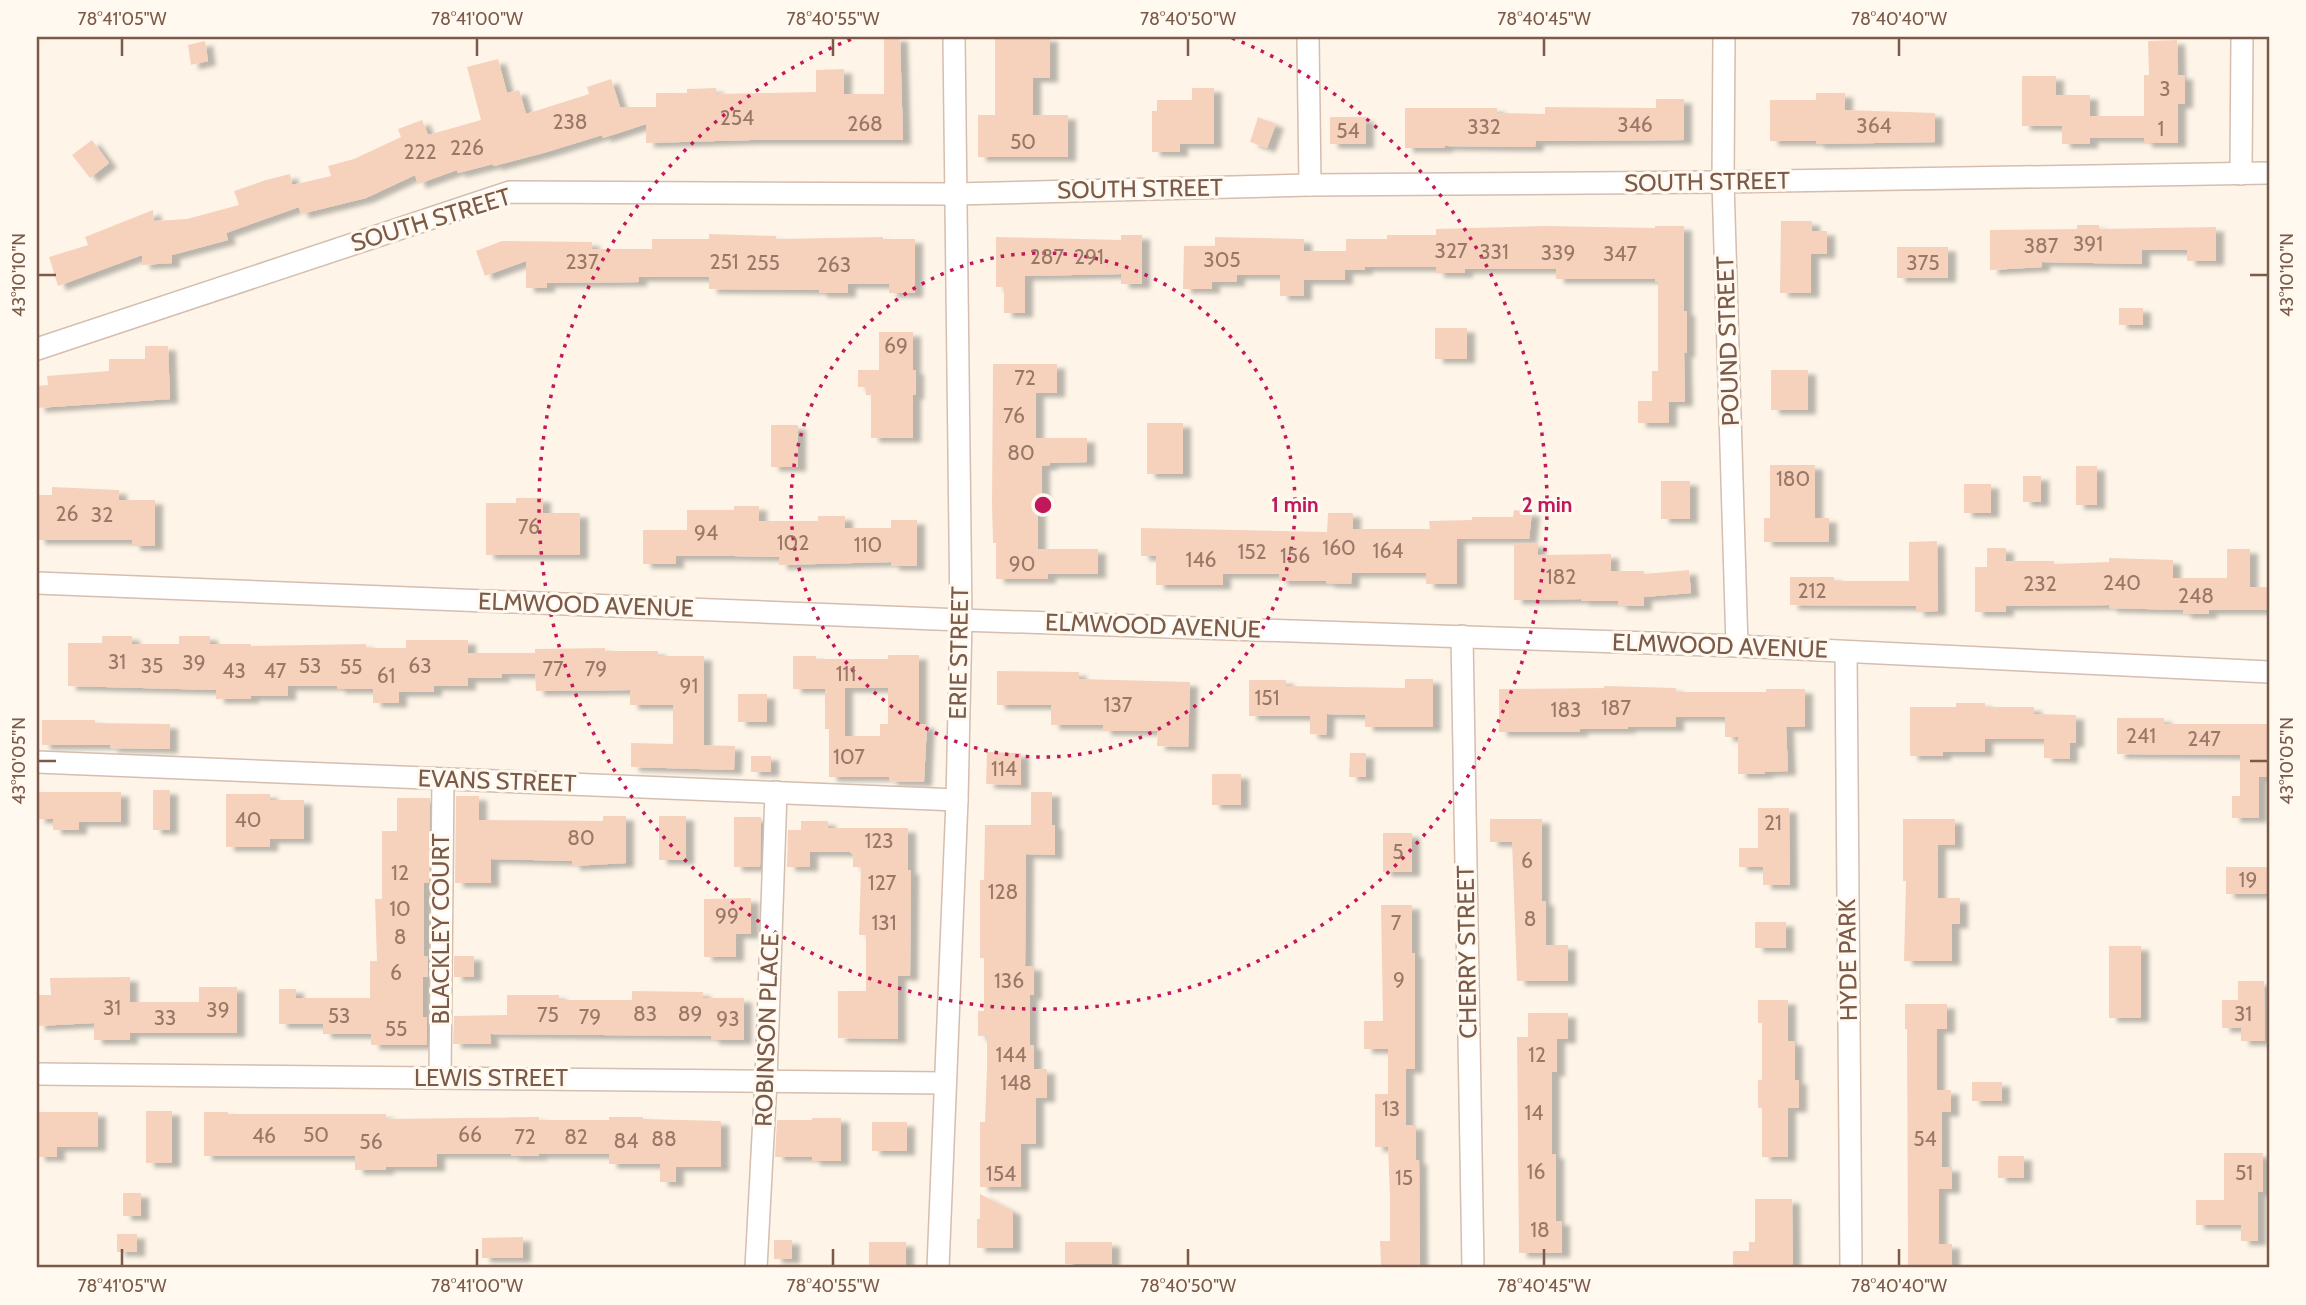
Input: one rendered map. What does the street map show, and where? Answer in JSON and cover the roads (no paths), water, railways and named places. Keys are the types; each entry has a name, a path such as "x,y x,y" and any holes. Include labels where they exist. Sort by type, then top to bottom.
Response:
{"street":[{"name":"ERIE STREET","path":"938,1268 957,800 961,620 954,37"},
{"path":"1308,37 1310,185"},
{"name":"POUND STREET","path":"1724,37 1723,182 1737,646"},
{"path":"2241,174 2242,37"},
{"name":"SOUTH STREET","path":"37,349 510,191 955,194 1310,185 1723,182 2269,173"},
{"name":"ELMWOOD AVENUE","path":"37,583 961,620 1737,646 2269,672"},
{"name":"CHERRY STREET","path":"1462,636 1473,1268"},
{"name":"HYDE PARK","path":"1846,652 1851,1268"},
{"name":"EVANS STREET","path":"37,762 957,800"},
{"name":"BLACKLEY COURT","path":"440,1078 443,779"},
{"name":"ROBINSON PLACE","path":"756,1268 776,792"},
{"name":"LEWIS STREET","path":"37,1074 944,1083"}]}
